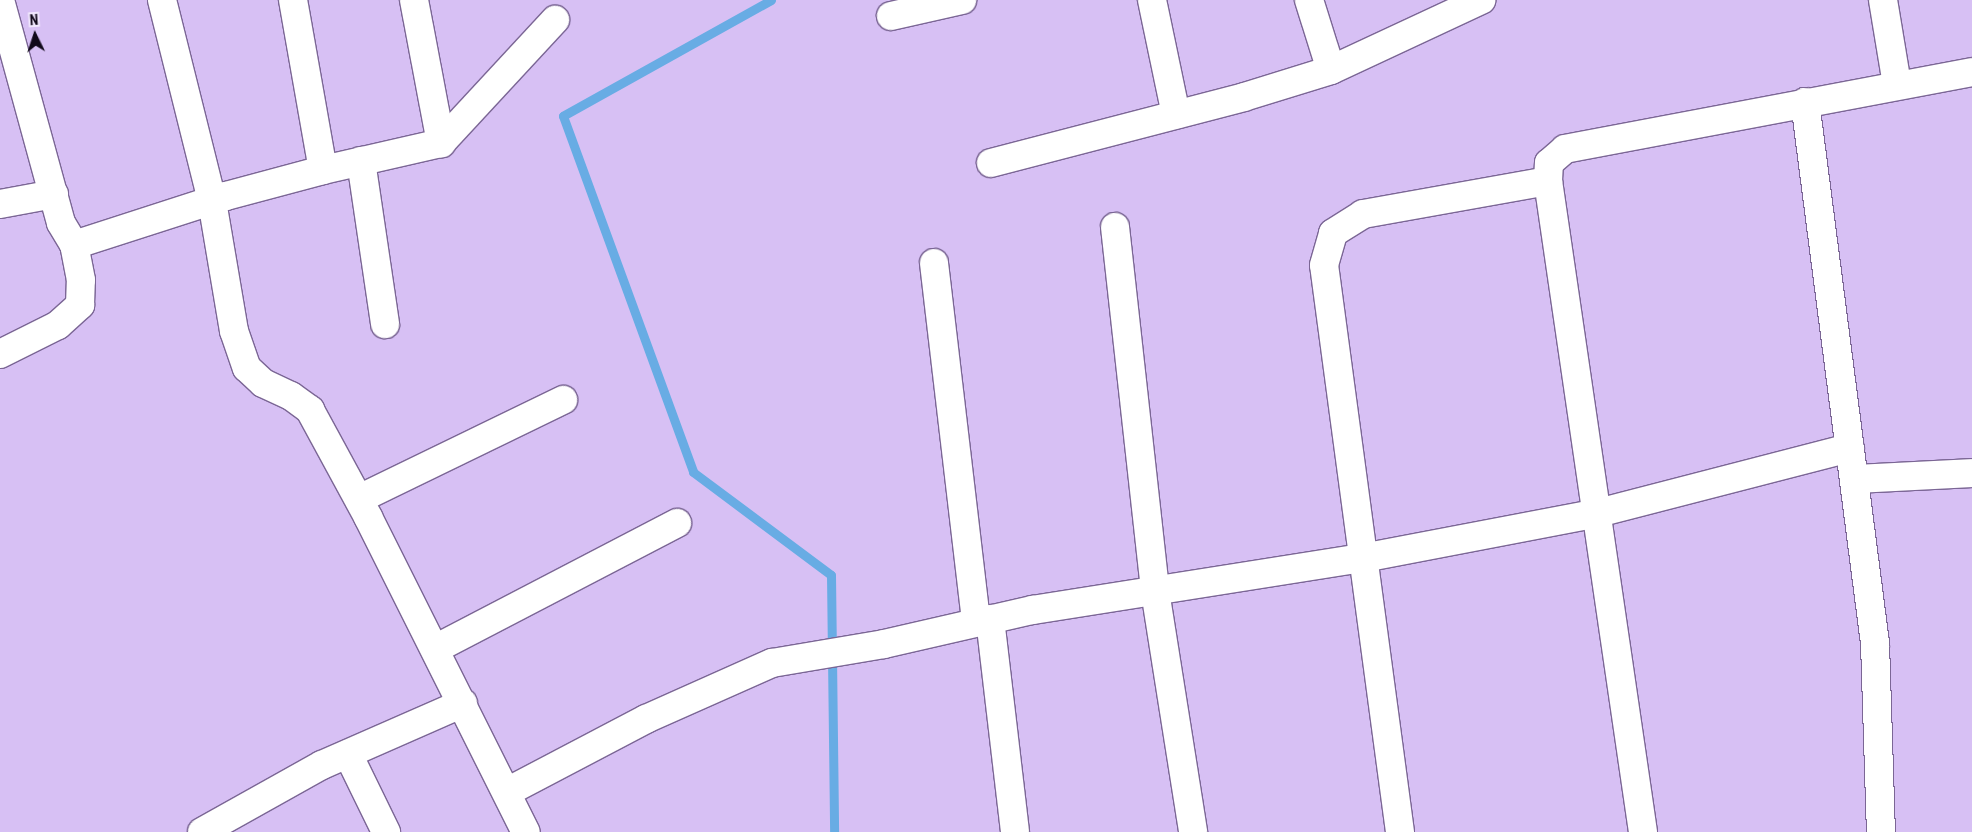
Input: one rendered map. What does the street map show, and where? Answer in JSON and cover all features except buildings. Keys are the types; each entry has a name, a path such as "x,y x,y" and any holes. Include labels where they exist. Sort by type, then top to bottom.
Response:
{"street":[{"path":"0,0 6,47 62,223 74,246 81,280 80,305 58,325 0,354"},
{"path":"162,0 212,201 234,331 246,368 263,383 291,396 310,410 463,703 526,832"},
{"path":"293,0 323,170"},
{"path":"414,0 441,142"},
{"path":"891,16 962,0"},
{"path":"1152,0 1176,114"},
{"path":"1309,0 1332,70"},
{"path":"991,163 1332,70 1436,10 1481,0"},
{"path":"1883,0 1897,86"},
{"path":"74,246 212,201 323,170 441,142 555,20"},
{"path":"1644,832 1548,181 1549,163 1565,149 1805,102 1972,72"},
{"path":"1805,102 1875,642 1882,832"},
{"path":"361,161 385,324"},
{"path":"1400,832 1324,265 1334,233 1363,214 1548,181"},
{"path":"0,204 54,194"},
{"path":"1115,227 1155,591 1193,832"},
{"path":"934,262 983,621 1016,832"},
{"path":"358,499 563,400"},
{"path":"507,792 646,719 772,663 884,644 983,621 1363,558 1598,513 1850,448"},
{"path":"1855,479 1972,473"},
{"path":"435,649 677,523"},
{"path":"202,832 348,754 463,703"},
{"path":"348,754 386,832"}],"waterway":[{"path":"771,0 563,116 693,472 831,575 834,832"}]}
